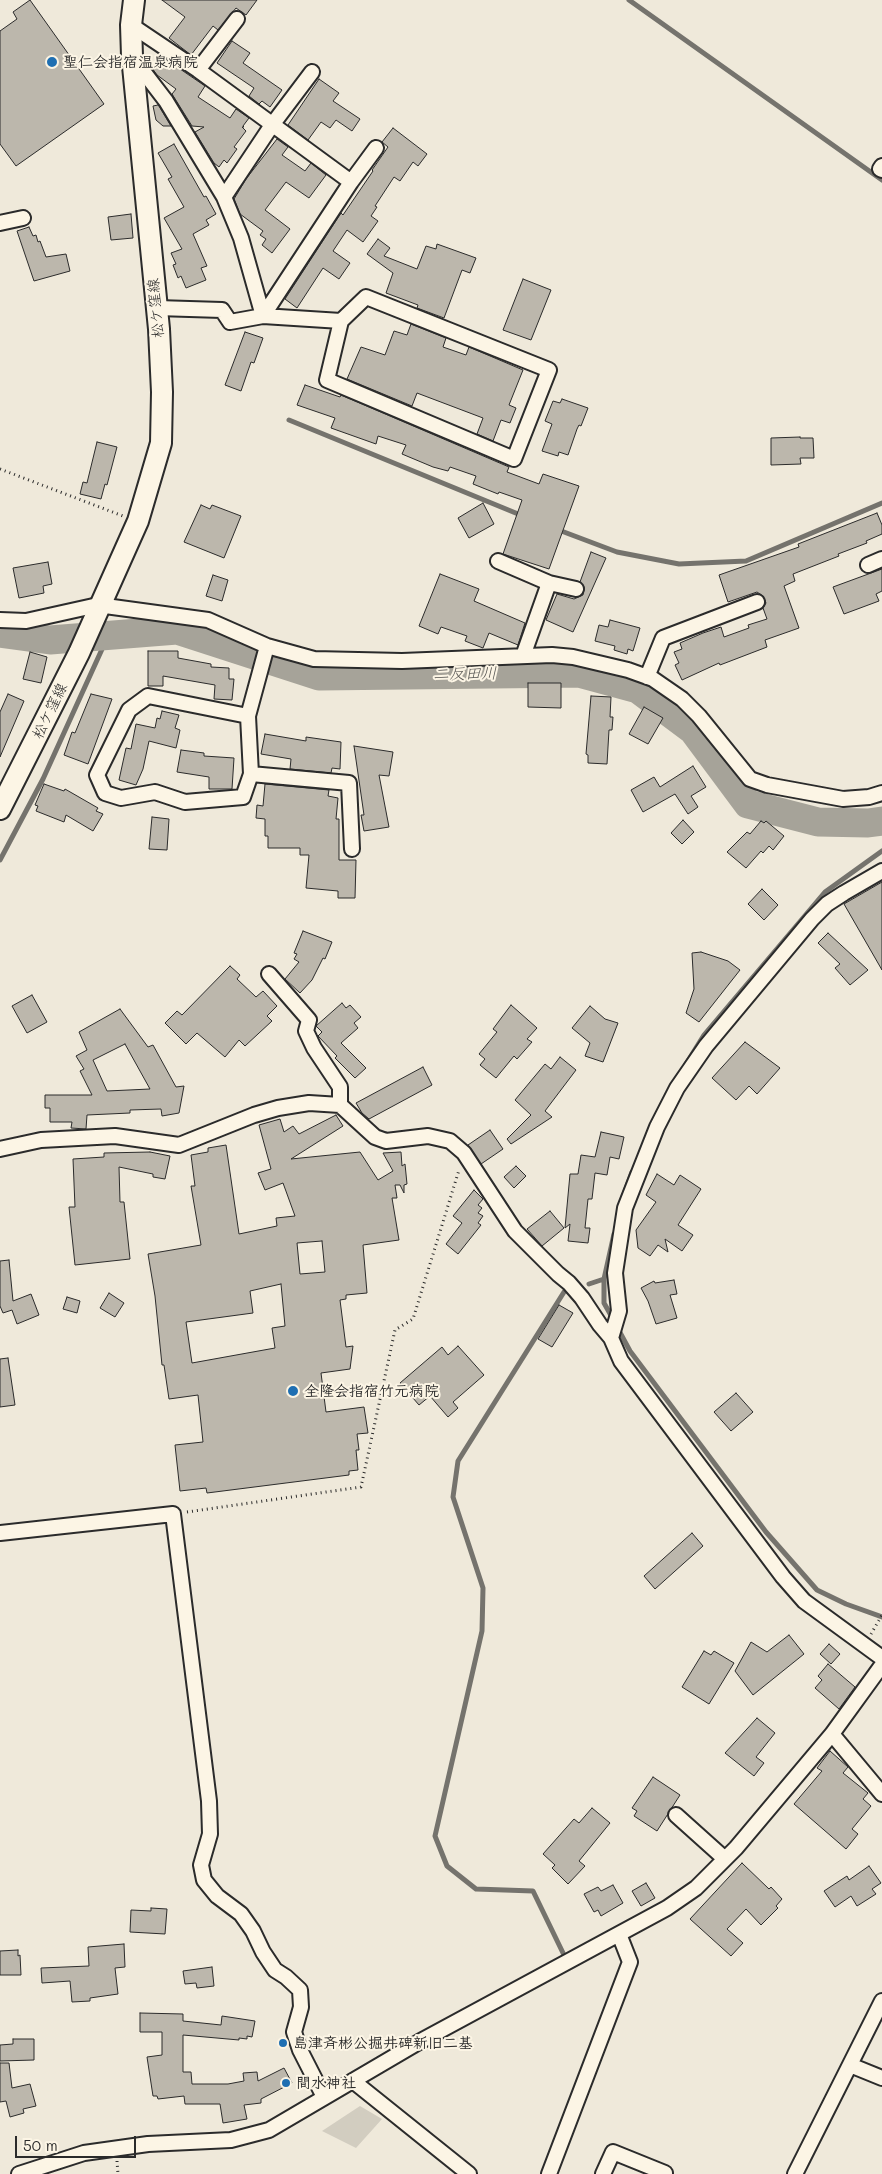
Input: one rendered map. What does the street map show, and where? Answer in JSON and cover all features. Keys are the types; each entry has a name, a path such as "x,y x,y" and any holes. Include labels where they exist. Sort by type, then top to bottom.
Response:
{"street":[{"name":"松ケ窪線","path":"0,809 78,653 138,521 161,443 162,392 157,308 132,56 131,26 134,0"},
{"path":"198,70 237,18"},
{"path":"131,26 198,70 351,182"},
{"path":"132,56 166,101 224,198 241,238 263,316"},
{"path":"224,198 272,125 312,72"},
{"path":"263,316 351,182 376,148"},
{"path":"882,166 880,168 882,170"},
{"path":"0,223 23,218"},
{"path":"157,308 222,310 230,322 263,316 341,321 366,297 549,370 514,459 327,380 341,321"},
{"path":"868,565 882,559"},
{"path":"498,561 549,582 576,589"},
{"path":"523,656 549,582"},
{"path":"647,677 663,638 757,602"},
{"path":"0,620 26,621 97,608 208,620 267,646 314,659 402,661 523,656 573,657 628,670 653,679 682,699 699,716 750,779 767,785 843,799 869,797 882,793"},
{"path":"248,716 148,696 129,710 97,774 106,793 121,798 155,792 185,802 243,796 251,774 248,716 267,646"},
{"path":"251,774 349,783 352,849"},
{"path":"611,1338 619,1311 615,1274 625,1208 657,1127 677,1088 706,1046 812,919 827,904 882,871"},
{"path":"269,974 309,1020 306,1032 314,1048 340,1087 340,1105"},
{"path":"0,1149 42,1140 115,1136 179,1145 254,1114 278,1108 309,1104 340,1105 375,1137 386,1141 428,1136 450,1142 464,1153 508,1222 558,1274 569,1282 611,1338 626,1368 783,1577 804,1602 882,1658"},
{"path":"0,1533 173,1514 209,1801 210,1834 201,1866 204,1880 217,1896 241,1914 253,1931 274,1970 286,1976 300,1990 301,2007 294,2032 300,2050 324,2097"},
{"path":"20,2174 84,2153 148,2144 231,2140 269,2130 419,2042 667,1908 696,1888 725,1859 832,1734 882,1666"},
{"path":"832,1734 882,1794"},
{"path":"676,1815 725,1859"},
{"path":"549,2174 630,1962 619,1934"},
{"path":"795,2174 882,2001"},
{"path":"850,2065 882,2078"},
{"path":"353,2081 468,2174"},
{"path":"603,2174 613,2152 665,2173"}],"path":[{"path":"0,469 138,521"},
{"path":"173,1514 361,1487 395,1330 413,1319 464,1153"},
{"path":"877,1627 882,1615"}],"shaded area":[{"path":"360,2106 382,2119 356,2148 322,2131"}],"building":[{"path":"30,0 104,104 16,166 0,144 0,31 17,19 13,12"},
{"path":"162,0 257,0 246,15 236,8 218,30 213,26 191,55 169,38 185,17"},
{"path":"232,41 250,53 243,63 282,90 270,107 262,101 259,104 249,96 254,88 217,63"},
{"path":"161,56 205,86 198,97 230,118 236,109 249,118 244,127 242,127 246,131 234,147 237,149 227,163 224,160 219,167 214,163 195,132 204,127 192,126 172,94 176,89 157,75 152,68"},
{"path":"319,79 339,93 333,101 360,119 352,131 336,120 330,128 321,122 308,140 288,125"},
{"path":"158,105 171,126 163,126 156,120 153,106"},
{"path":"393,128 427,154 418,166 413,162 400,181 394,177 375,206 377,207 371,216 378,221 363,242 347,230 333,251 350,263 339,279 323,268 297,308 285,299 341,213 343,215 373,171 388,147 382,142"},
{"path":"277,139 288,147 282,155 305,171 311,163 326,175 309,198 286,182 265,210 290,229 272,253 262,245 266,239 260,235 263,231 240,214 234,199 246,179"},
{"path":"174,144 204,197 206,196 216,214 206,220 209,225 193,234 207,266 201,268 206,280 186,288 181,276 178,278 173,265 176,264 171,253 182,249 164,218 184,207 168,179 172,177 158,153"},
{"path":"131,214 133,238 111,240 108,217"},
{"path":"29,227 33,236 36,235 38,242 40,241 46,257 66,254 70,271 34,281 17,231"},
{"path":"378,239 390,248 384,256 417,269 426,246 436,249 437,244 476,258 470,273 462,270 444,318 417,308 418,305 386,293 393,273 367,254"},
{"path":"523,279 551,290 531,340 503,330"},
{"path":"411,324 446,338 443,347 466,355 469,347 523,370 509,405 516,408 510,423 501,420 493,441 477,434 483,418 417,393 412,406 347,379 361,347 385,355 394,331 407,335"},
{"path":"245,332 263,338 254,363 251,362 241,391 225,385"},
{"path":"305,385 340,397 341,395 509,467 507,472 539,484 543,474 579,486 549,569 503,554 522,500 499,492 498,494 473,484 476,476 450,467 448,471 433,467 402,454 406,445 378,436 376,444 331,428 335,418 297,405"},
{"path":"562,399 588,408 581,426 579,425 577,429 568,455 559,452 558,456 542,451 552,424 545,421 553,401 560,403"},
{"path":"771,438 813,438 814,458 800,458 801,464 771,465"},
{"path":"97,442 117,447 107,485 105,484 101,499 80,494 83,482 87,483"},
{"path":"483,503 494,524 469,538 458,518"},
{"path":"201,505 210,509 212,505 241,516 224,558 184,542"},
{"path":"877,513 882,525 882,534 866,541 867,543 838,554 839,556 793,574 795,581 784,586 799,628 765,640 767,647 720,665 719,663 682,680 675,665 679,663 674,652 682,649 680,643 721,627 724,637 749,628 748,625 767,619 763,608 766,603 763,596 757,592 728,602 719,575 799,547 798,544"},
{"path":"591,552 606,558 573,632 546,620 557,594 574,599 583,595 584,587 580,582"},
{"path":"48,562 52,584 43,586 44,593 19,598 13,568"},
{"path":"882,569 882,591 876,594 879,601 844,614 833,587"},
{"path":"440,574 479,589 474,601 525,623 518,645 489,633 483,648 465,641 467,636 441,627 438,634 419,626"},
{"path":"213,575 228,580 222,601 206,596"},
{"path":"610,620 640,628 633,651 628,649 627,654 614,650 615,646 595,641 599,625 608,627"},
{"path":"148,651 178,651 178,658 211,664 211,667 229,668 229,679 234,679 232,700 214,699 215,685 163,676 163,686 148,686"},
{"path":"30,652 47,657 41,683 23,679"},
{"path":"528,683 561,683 561,708 528,707"},
{"path":"8,694 24,701 0,757 0,712"},
{"path":"91,694 112,699 88,764 64,755 72,732 75,733"},
{"path":"591,696 611,697 610,717 613,717 612,730 609,730 607,764 588,763 588,755 586,754"},
{"path":"644,707 663,718 648,744 629,734"},
{"path":"162,711 179,715 175,728 180,730 176,748 149,741 143,769 136,785 119,780 126,748 131,749 136,724 155,728 157,718 160,719"},
{"path":"265,734 306,741 306,737 341,742 340,769 332,768 331,773 290,769 291,759 261,754"},
{"path":"354,746 393,752 389,776 379,775 389,827 364,831 361,815 364,815"},
{"path":"181,750 204,753 204,756 234,758 232,789 209,789 209,777 177,772"},
{"path":"693,766 706,787 691,796 698,807 688,814 675,794 643,812 631,790 654,777 660,787"},
{"path":"44,784 64,791 65,789 98,808 96,811 103,814 93,831 66,815 64,822 36,811 38,806 35,805"},
{"path":"265,784 329,790 328,796 338,798 336,819 339,819 339,860 356,860 355,898 338,898 338,891 306,888 309,855 300,855 300,848 268,848 268,836 265,836 265,819 256,818 257,805 263,806"},
{"path":"152,817 169,819 167,850 149,849"},
{"path":"683,820 694,832 682,844 671,833"},
{"path":"761,821 764,823 766,821 784,836 773,850 769,846 763,853 761,851 746,868 727,852 747,832 750,834"},
{"path":"882,882 882,970 844,904"},
{"path":"762,889 778,905 764,920 748,904"},
{"path":"303,931 332,942 325,959 323,958 312,980 300,993 285,979 299,962 294,959 297,954 294,953"},
{"path":"828,933 868,970 850,985 835,968 840,964 818,943"},
{"path":"701,952 728,961 740,970 699,1022 686,1013 694,989 692,953"},
{"path":"230,966 240,975 237,979 256,997 263,991 277,1006 267,1016 272,1021 245,1046 239,1040 225,1057 197,1033 186,1044 165,1023 177,1011 182,1015"},
{"path":"32,995 47,1022 27,1033 12,1006"},
{"path":"342,1003 346,1008 350,1005 361,1017 354,1023 358,1028 341,1043 366,1068 355,1078 335,1058 337,1056 318,1036 322,1032 316,1026"},
{"path":"511,1005 537,1028 527,1039 532,1042 517,1059 514,1056 496,1078 480,1065 485,1059 479,1054 497,1032 493,1029"},
{"path":"590,1006 605,1019 618,1023 603,1062 585,1056 590,1043 572,1028"},
{"path":"120,1009 148,1047 153,1045 176,1087 184,1086 179,1113 162,1116 161,1109 130,1110 130,1113 87,1115 86,1129 71,1128 72,1122 50,1122 50,1108 45,1108 45,1095 92,1095 80,1071 84,1069 76,1056 87,1050 79,1032","holes":["125,1044 150,1089 107,1091 93,1060"]},
{"path":"745,1042 780,1068 757,1094 749,1086 736,1100 712,1078"},
{"path":"560,1057 576,1070 545,1111 552,1117 511,1144 507,1139 531,1115 515,1100 545,1064 551,1069"},
{"path":"423,1067 432,1085 369,1119 362,1113 356,1103"},
{"path":"336,1115 343,1126 291,1159 360,1152 378,1180 393,1171 383,1153 401,1152 402,1166 405,1164 407,1184 404,1185 404,1193 400,1185 395,1185 397,1198 392,1198 399,1240 363,1245 367,1293 346,1295 346,1299 340,1300 346,1347 353,1346 350,1369 321,1373 326,1412 364,1407 368,1433 357,1434 359,1450 356,1450 358,1470 349,1471 349,1475 207,1493 206,1488 180,1491 175,1445 203,1442 198,1395 169,1399 164,1365 162,1365 155,1296 148,1254 201,1245 191,1186 195,1186 191,1155 208,1152 208,1148 226,1145 239,1234 277,1226 276,1218 295,1216 283,1183 265,1190 258,1173 271,1169 259,1125 280,1119 284,1132 293,1126 299,1134","holes":["322,1241 325,1272 300,1274 297,1243","281,1284 285,1326 272,1328 275,1348 192,1363 186,1322 253,1313 250,1291"]},
{"path":"490,1130 503,1149 481,1164 468,1145"},
{"path":"601,1132 624,1137 619,1159 610,1157 607,1175 595,1173 592,1199 588,1199 585,1228 590,1228 588,1243 568,1241 570,1224 565,1228 570,1174 578,1174 581,1155 595,1157"},
{"path":"150,1152 170,1156 165,1179 153,1177 153,1174 119,1167 120,1202 124,1202 130,1259 75,1265 69,1207 75,1207 73,1159 104,1157 104,1153"},
{"path":"516,1166 526,1176 514,1188 504,1177"},
{"path":"657,1174 674,1185 680,1175 701,1189 678,1225 693,1235 682,1251 665,1239 668,1252 658,1245 650,1256 638,1248 636,1230 656,1202 646,1195"},
{"path":"474,1190 483,1199 478,1205 482,1208 478,1213 483,1216 478,1223 481,1225 458,1254 446,1244 462,1223 453,1216"},
{"path":"550,1211 564,1228 542,1246 527,1229"},
{"path":"9,1260 13,1301 31,1294 39,1315 17,1324 12,1310 3,1313 0,1306 0,1261"},
{"path":"674,1280 677,1294 670,1295 677,1318 656,1324 641,1288 654,1281 655,1283"},
{"path":"109,1293 124,1303 115,1317 100,1308"},
{"path":"67,1297 80,1301 77,1313 63,1309"},
{"path":"559,1305 573,1313 552,1347 538,1339"},
{"path":"458,1346 484,1375 453,1402 458,1408 448,1417 430,1396 419,1405 400,1383 442,1347 448,1355"},
{"path":"8,1358 15,1405 0,1407 0,1359"},
{"path":"736,1393 753,1412 731,1431 714,1412"},
{"path":"692,1533 703,1546 655,1589 644,1576"},
{"path":"789,1635 804,1654 753,1695 735,1671 751,1642 767,1652"},
{"path":"829,1644 840,1654 831,1664 820,1654"},
{"path":"704,1651 711,1655 714,1651 734,1663 709,1704 682,1687"},
{"path":"828,1664 855,1687 839,1709 815,1688 822,1680 818,1676"},
{"path":"757,1718 775,1733 756,1757 764,1763 754,1776 725,1753"},
{"path":"830,1751 848,1767 843,1773 868,1793 863,1799 871,1806 852,1829 858,1834 846,1849 794,1804 822,1771 817,1768"},
{"path":"653,1777 680,1795 657,1831 634,1816 637,1811 632,1808"},
{"path":"592,1808 610,1823 579,1861 585,1866 568,1884 552,1868 555,1865 543,1854 574,1819 579,1823"},
{"path":"742,1863 769,1889 771,1887 782,1899 776,1906 778,1908 761,1925 746,1909 727,1929 743,1943 731,1956 690,1919"},
{"path":"869,1866 881,1883 872,1889 876,1894 857,1906 851,1896 835,1907 824,1891 847,1876 849,1880"},
{"path":"646,1883 655,1898 641,1906 632,1891"},
{"path":"613,1885 623,1903 601,1916 598,1910 594,1912 584,1894 598,1887 601,1891"},
{"path":"151,1908 167,1909 165,1934 130,1932 131,1910 151,1911"},
{"path":"124,1944 125,1967 115,1968 118,1994 90,1998 90,2001 72,2002 70,1981 42,1983 41,1968 89,1966 88,1947"},
{"path":"18,1950 21,1975 0,1975 0,1951"},
{"path":"212,1967 214,1986 197,1988 196,1983 185,1984 183,1971"},
{"path":"140,2013 183,2014 183,2021 221,2025 222,2016 255,2021 252,2037 247,2036 247,2039 183,2035 183,2072 191,2072 192,2084 228,2084 244,2081 243,2073 257,2072 258,2081 284,2068 292,2083 261,2099 261,2103 244,2105 247,2119 223,2123 220,2104 185,2104 184,2096 158,2099 157,2096 153,2096 147,2057 162,2055 162,2032 140,2032"},
{"path":"13,2039 34,2039 34,2060 0,2061 0,2045 13,2044"},
{"path":"0,2063 9,2063 12,2088 30,2084 36,2106 23,2109 24,2113 10,2117 6,2101 0,2102"}],"waterway":[{"path":"629,0 882,180"},
{"path":"289,420 523,516"},
{"path":"556,529 617,552 679,564 746,561 882,503"},
{"name":"二反田川","path":"0,633 50,640 177,630 319,676 579,673 638,689 693,730 748,804 818,822 868,823 882,821"},
{"path":"0,860 43,779 108,636"},
{"path":"686,1064 704,1035 825,892 882,851"},
{"path":"623,1197 632,1172"},
{"path":"589,1284 604,1279 614,1234"},
{"path":"604,1279 604,1303 613,1319"},
{"path":"564,1292 458,1461 453,1497 483,1588 482,1631 435,1836 447,1866 476,1889 533,1891 564,1955"},
{"path":"617,1327 630,1351 766,1532 817,1590 846,1604 882,1617"}],"place":[{"name":"聖仁会指宿温泉病院","path":"52,62"},
{"name":"全隆会指宿竹元病院","path":"293,1391"},
{"name":"島津斉彬公掘井碑新旧二基","path":"283,2043"},
{"name":"間水神社","path":"286,2083"}]}
